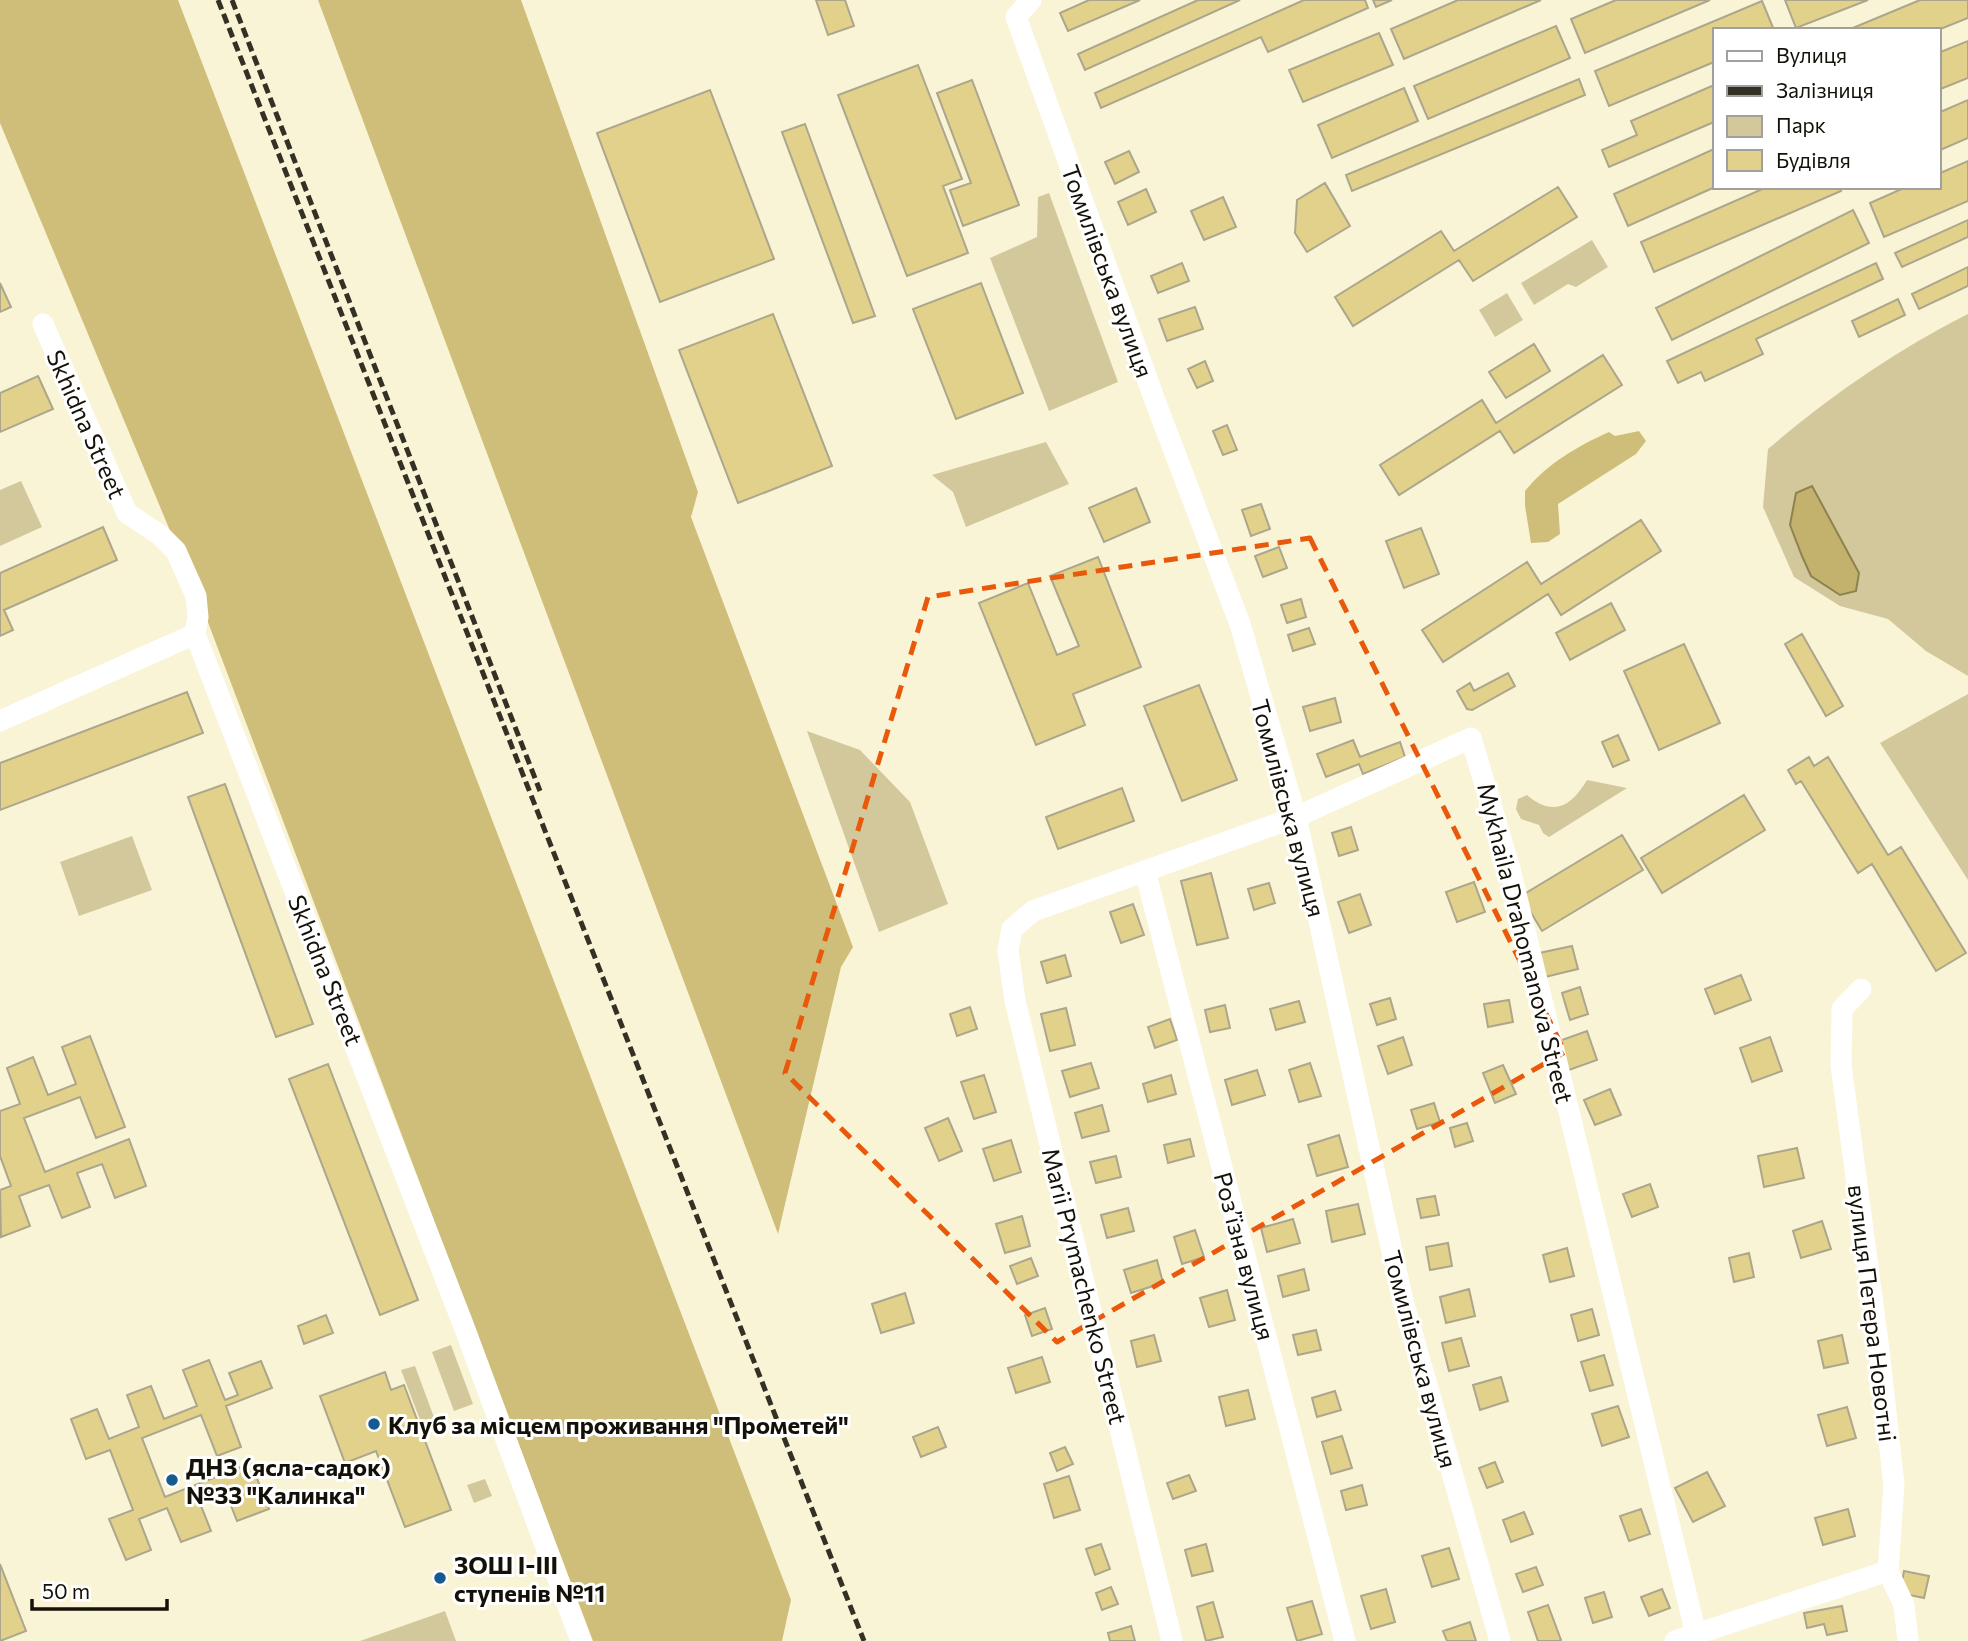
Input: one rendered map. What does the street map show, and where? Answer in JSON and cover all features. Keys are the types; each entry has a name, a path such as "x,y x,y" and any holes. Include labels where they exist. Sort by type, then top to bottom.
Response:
{"street":[{"name":"Томилівська вулиця","path":"1031,0 1016,17 1157,406 1240,624 1296,817 1403,1301 1500,1641"},
{"name":"Skhidna Street","path":"43,324 127,513 160,535 176,551 196,596 198,617 195,634 459,1315 581,1641"},
{"path":"0,721 195,634"},
{"name":"Mykhaila Drahomanova Street","path":"1012,929 1033,911 1296,817 1471,738 1510,869 1696,1634"},
{"name":"Розʼїзна вулиця","path":"1144,872 1345,1641"},
{"name":"Marii Prymachenko Street","path":"1012,929 1008,950 1015,1001 1172,1641"},
{"name":"вулиця Петера Новотні","path":"1861,989 1842,1009 1841,1065 1880,1350 1894,1485 1888,1571 1904,1605 1908,1641"},
{"path":"1675,1641 1888,1571"}],"highlighted area":[{"path":"1310,538 1565,1052 1057,1342 785,1073 928,597"}],"green space":[{"path":"1049,193 1118,382 1049,411 990,258 1037,237 1038,197"},
{"path":"1592,240 1608,267 1576,287 1568,284 1534,305 1521,283"},
{"path":"1507,293 1523,320 1495,337 1479,310"},
{"path":"1968,314 1968,676 1926,651 1888,619 1840,606 1794,577 1763,507 1768,449 1864,376 1915,343"},
{"path":"1046,442 1069,484 966,527 953,492 932,475"},
{"path":"21,481 42,527 0,546 0,490"},
{"path":"1968,694 1968,880 1880,743"},
{"path":"807,731 860,750 910,802 948,904 879,932"},
{"path":"1587,780 1627,788 1549,837 1539,825 1521,819 1516,809 1518,799 1527,795 1545,806 1561,806 1575,797"},
{"path":"132,836 152,890 79,916 60,862"},
{"path":"451,1345 473,1404 454,1411 432,1352"},
{"path":"415,1366 435,1420 422,1425 401,1370"},
{"path":"485,1479 492,1496 474,1503 467,1485"},
{"path":"445,1611 456,1641 360,1641"}],"shaded area":[{"path":"0,0 178,0 791,1600 782,1641 593,1641 206,617 0,123"},
{"path":"318,0 521,0 698,492 691,517 853,947 841,967 778,1234"},
{"path":"1639,431 1646,441 1636,454 1558,504 1560,534 1548,542 1531,543 1525,491 1534,481 1563,457 1609,432 1615,436"},
{"path":"1812,486 1859,573 1856,591 1840,595 1811,576 1802,556 1790,525 1796,493"}],"building":[{"path":"816,0 845,0 854,26 828,35"},
{"path":"1089,0 1140,0 1068,31 1060,13"},
{"path":"1198,0 1240,0 1085,70 1078,54"},
{"path":"1304,0 1365,0 1368,8 1268,52 1261,37 1101,108 1095,93"},
{"path":"1373,0 1392,0 1376,7"},
{"path":"1458,0 1541,0 1404,59 1391,29"},
{"path":"1616,0 1710,0 1585,53 1571,19"},
{"path":"1785,0 1868,0 1796,28"},
{"path":"1920,0 1968,0 1968,18 1940,29 1853,28"},
{"path":"1762,1 1773,28 1713,28 1713,62 1609,106 1595,71"},
{"path":"1556,26 1570,58 1428,119 1414,86"},
{"path":"1379,33 1393,65 1303,102 1289,70"},
{"path":"1968,41 1968,78 1940,89 1940,52"},
{"path":"918,65 962,179 943,186 968,253 907,276 838,95"},
{"path":"1579,79 1585,95 1352,191 1346,175"},
{"path":"972,80 1019,205 963,226 950,190 971,183 937,93"},
{"path":"1713,85 1713,122 1609,167 1602,150 1637,135 1631,121"},
{"path":"1404,88 1418,121 1332,158 1318,125"},
{"path":"710,90 774,259 660,302 597,133"},
{"path":"1968,100 1968,138 1940,150 1940,112"},
{"path":"805,124 875,316 853,323 782,132"},
{"path":"1713,149 1713,188 1628,226 1614,194"},
{"path":"1129,151 1139,172 1115,184 1105,162"},
{"path":"1968,161 1968,201 1884,237 1870,203 1902,189 1940,189 1940,173"},
{"path":"1325,183 1350,226 1307,252 1295,233 1297,200"},
{"path":"1558,187 1577,217 1473,281 1459,260 1353,326 1335,297 1441,231 1454,251"},
{"path":"1146,189 1156,212 1128,225 1118,202"},
{"path":"1762,189 1841,191 1654,272 1641,242"},
{"path":"1223,197 1236,227 1204,240 1191,211"},
{"path":"1853,210 1869,243 1672,340 1656,308"},
{"path":"1968,220 1968,237 1902,267 1895,253"},
{"path":"1182,263 1189,281 1158,293 1151,276"},
{"path":"1876,263 1883,279 1756,339 1763,354 1705,381 1701,372 1678,383 1667,361"},
{"path":"1968,267 1968,286 1919,309 1912,294"},
{"path":"0,283 11,307 0,312"},
{"path":"981,283 1023,393 956,419 913,309"},
{"path":"1898,299 1905,315 1859,337 1852,321"},
{"path":"1195,307 1203,329 1167,341 1159,319"},
{"path":"773,314 832,466 738,503 679,350"},
{"path":"1534,344 1550,371 1506,398 1489,372"},
{"path":"1603,355 1622,385 1514,453 1500,431 1399,495 1380,465 1482,400 1496,423"},
{"path":"1205,361 1213,381 1197,388 1188,369"},
{"path":"38,376 53,409 0,432 0,393"},
{"path":"1227,425 1237,450 1223,455 1213,431"},
{"path":"1136,488 1150,522 1104,542 1089,508"},
{"path":"1261,504 1270,529 1251,536 1242,510"},
{"path":"1641,520 1661,551 1561,615 1548,594 1443,662 1422,630 1527,562 1541,584"},
{"path":"103,527 117,560 4,610 13,630 0,636 0,573"},
{"path":"1421,528 1439,574 1404,588 1386,541"},
{"path":"1279,547 1287,568 1263,577 1255,556"},
{"path":"1098,557 1141,667 1073,694 1085,725 1036,745 979,603 1028,583 1057,655 1079,646 1050,576"},
{"path":"1301,599 1306,617 1287,623 1281,605"},
{"path":"1611,603 1625,630 1570,660 1556,633"},
{"path":"1309,628 1315,644 1293,651 1288,635"},
{"path":"1802,634 1843,706 1826,716 1785,644"},
{"path":"1684,644 1720,723 1659,750 1624,671"},
{"path":"1508,673 1515,686 1472,710 1467,709 1457,691 1470,683 1474,691"},
{"path":"1199,685 1237,780 1182,801 1144,706"},
{"path":"187,692 203,733 0,810 0,763"},
{"path":"1335,698 1341,722 1310,731 1303,707"},
{"path":"1618,735 1629,760 1613,767 1602,742"},
{"path":"1353,740 1360,757 1400,742 1405,757 1363,774 1359,764 1326,777 1317,754"},
{"path":"1809,757 1814,766 1828,757 1888,855 1901,847 1966,953 1936,971 1872,864 1858,873 1801,781 1796,784 1788,770"},
{"path":"225,784 313,1024 276,1037 188,797"},
{"path":"1122,788 1134,821 1058,849 1046,817"},
{"path":"1744,795 1765,830 1662,893 1641,858"},
{"path":"1351,827 1358,850 1339,856 1332,833"},
{"path":"1622,835 1643,870 1542,931 1521,896"},
{"path":"1211,873 1228,938 1197,945 1181,881"},
{"path":"1474,882 1485,912 1457,922 1446,892"},
{"path":"1269,883 1275,903 1254,910 1248,889"},
{"path":"1360,894 1371,925 1349,933 1338,902"},
{"path":"1133,904 1144,935 1121,943 1110,912"},
{"path":"1572,946 1578,969 1545,977 1539,953"},
{"path":"1065,955 1071,976 1047,983 1041,962"},
{"path":"1741,975 1751,1000 1715,1014 1705,989"},
{"path":"1580,987 1588,1014 1570,1020 1562,993"},
{"path":"1390,998 1396,1019 1377,1025 1370,1004"},
{"path":"1509,1000 1513,1022 1488,1027 1484,1004"},
{"path":"1299,1001 1305,1022 1276,1030 1270,1009"},
{"path":"1225,1005 1230,1028 1210,1032 1205,1010"},
{"path":"970,1007 977,1029 957,1036 950,1014"},
{"path":"1066,1008 1075,1045 1050,1051 1041,1014"},
{"path":"1170,1019 1177,1040 1155,1048 1148,1027"},
{"path":"1587,1031 1597,1060 1569,1070 1559,1041"},
{"path":"90,1036 125,1127 96,1138 80,1097 24,1118 45,1172 129,1139 146,1186 115,1198 102,1164 77,1173 90,1207 62,1218 49,1185 19,1196 30,1226 1,1237 0,1190 11,1186 0,1156 0,1111 20,1104 7,1068 33,1057 48,1095 76,1084 62,1047"},
{"path":"1403,1037 1412,1065 1388,1074 1378,1046"},
{"path":"1770,1037 1782,1071 1752,1082 1740,1048"},
{"path":"1091,1063 1099,1088 1070,1097 1062,1071"},
{"path":"1310,1063 1321,1096 1299,1102 1289,1070"},
{"path":"328,1064 418,1300 380,1315 289,1079"},
{"path":"1503,1065 1516,1094 1495,1103 1483,1073"},
{"path":"1257,1070 1265,1095 1232,1105 1225,1080"},
{"path":"984,1075 996,1112 974,1119 961,1082"},
{"path":"1171,1075 1176,1094 1148,1102 1143,1084"},
{"path":"1610,1089 1621,1115 1595,1125 1584,1100"},
{"path":"1434,1103 1440,1122 1417,1129 1411,1110"},
{"path":"1102,1105 1109,1131 1082,1138 1075,1113"},
{"path":"948,1118 962,1151 939,1161 925,1128"},
{"path":"1467,1123 1473,1141 1455,1147 1450,1128"},
{"path":"1339,1135 1348,1167 1317,1176 1308,1145"},
{"path":"1190,1139 1194,1156 1168,1163 1164,1145"},
{"path":"1011,1140 1021,1172 994,1181 983,1149"},
{"path":"1797,1148 1804,1178 1764,1187 1758,1156"},
{"path":"1116,1156 1121,1177 1096,1183 1090,1162"},
{"path":"1650,1184 1658,1207 1632,1217 1623,1194"},
{"path":"1435,1196 1439,1215 1421,1218 1417,1199"},
{"path":"1358,1204 1365,1234 1332,1242 1326,1211"},
{"path":"1128,1208 1134,1231 1107,1238 1101,1215"},
{"path":"1022,1216 1030,1246 1005,1253 996,1224"},
{"path":"1293,1219 1300,1243 1267,1252 1261,1228"},
{"path":"1822,1221 1831,1249 1801,1258 1793,1231"},
{"path":"1195,1230 1204,1257 1182,1264 1174,1237"},
{"path":"1448,1243 1452,1266 1430,1270 1426,1247"},
{"path":"1567,1248 1574,1276 1550,1282 1543,1255"},
{"path":"1749,1253 1754,1277 1734,1282 1729,1258"},
{"path":"1031,1258 1038,1276 1017,1284 1010,1266"},
{"path":"1157,1260 1163,1283 1131,1293 1124,1270"},
{"path":"1304,1269 1309,1290 1283,1297 1278,1276"},
{"path":"1469,1289 1475,1316 1446,1323 1440,1297"},
{"path":"1227,1290 1235,1320 1209,1327 1200,1298"},
{"path":"905,1293 914,1323 881,1333 872,1304"},
{"path":"1045,1308 1052,1329 1032,1336 1025,1315"},
{"path":"1592,1309 1599,1335 1578,1341 1571,1315"},
{"path":"326,1315 333,1333 304,1344 298,1326"},
{"path":"1316,1330 1321,1350 1298,1355 1293,1335"},
{"path":"1154,1335 1161,1361 1137,1367 1131,1341"},
{"path":"1842,1335 1848,1363 1824,1368 1818,1341"},
{"path":"1461,1338 1469,1366 1449,1371 1442,1343"},
{"path":"1604,1355 1613,1385 1590,1391 1581,1362"},
{"path":"1042,1357 1050,1382 1016,1393 1008,1368"},
{"path":"209,1360 225,1400 238,1395 229,1373 261,1361 272,1388 226,1406 241,1447 217,1456 201,1415 142,1438 165,1497 251,1463 269,1509 237,1521 224,1488 198,1498 211,1531 181,1542 167,1508 139,1519 151,1550 126,1560 109,1519 133,1510 110,1450 86,1459 71,1419 97,1409 109,1439 139,1427 127,1395 151,1386 164,1419 197,1406 183,1370"},
{"name":"Клуб за місцем проживання \"Прометей\"","path":"385,1372 391,1390 404,1385 451,1510 405,1527 376,1451 345,1463 320,1396"},
{"path":"1501,1377 1508,1401 1480,1410 1473,1385"},
{"path":"1248,1390 1255,1419 1226,1426 1219,1397"},
{"path":"1335,1391 1341,1410 1317,1417 1312,1398"},
{"path":"1618,1406 1629,1437 1602,1446 1592,1414"},
{"path":"1847,1407 1856,1438 1827,1446 1818,1415"},
{"path":"938,1427 946,1447 921,1457 913,1437"},
{"path":"1342,1436 1352,1468 1331,1474 1322,1442"},
{"path":"1065,1447 1073,1464 1057,1471 1050,1453"},
{"path":"1495,1462 1503,1482 1487,1488 1479,1468"},
{"path":"1707,1472 1725,1506 1693,1522 1675,1488"},
{"path":"1189,1475 1196,1491 1173,1499 1167,1483"},
{"path":"1069,1476 1080,1510 1054,1518 1044,1484"},
{"path":"1362,1485 1367,1505 1346,1510 1341,1491"},
{"path":"1641,1509 1650,1534 1629,1541 1620,1516"},
{"path":"1848,1509 1855,1536 1823,1545 1815,1518"},
{"path":"1524,1512 1533,1534 1511,1542 1503,1520"},
{"path":"1101,1544 1110,1569 1095,1575 1086,1549"},
{"path":"1206,1544 1213,1571 1192,1576 1185,1550"},
{"path":"1449,1548 1459,1579 1432,1587 1422,1556"},
{"path":"0,1564 26,1631 0,1641"},
{"path":"1536,1567 1543,1585 1523,1592 1516,1574"},
{"path":"1904,1571 1929,1576 1924,1598 1900,1593"},
{"path":"1111,1587 1118,1604 1102,1610 1096,1593"},
{"path":"1386,1589 1395,1622 1371,1629 1361,1596"},
{"path":"1662,1589 1670,1608 1649,1616 1641,1597"},
{"path":"1604,1592 1612,1617 1593,1623 1585,1598"},
{"path":"1312,1601 1322,1634 1297,1641 1287,1608"},
{"path":"1213,1602 1223,1637 1206,1641 1197,1607"},
{"path":"1548,1605 1561,1640 1559,1641 1538,1641 1528,1612"},
{"path":"1842,1606 1847,1631 1827,1635 1824,1624 1807,1628 1804,1613"},
{"path":"1470,1622 1476,1641 1447,1641 1443,1631"},
{"path":"1131,1626 1135,1641 1110,1641 1108,1633"}],"railway":[{"path":"218,0 864,1641"},
{"path":"232,0 540,791"}],"place":[{"name":"Клуб за місцем проживання \"Прометей\"","path":"374,1424"},
{"name":"ДНЗ (ясла-садок) №33 \"Калинка\"","path":"172,1480"},
{"name":"ЗОШ І-ІІІ ступенів №11","path":"440,1578"}]}
